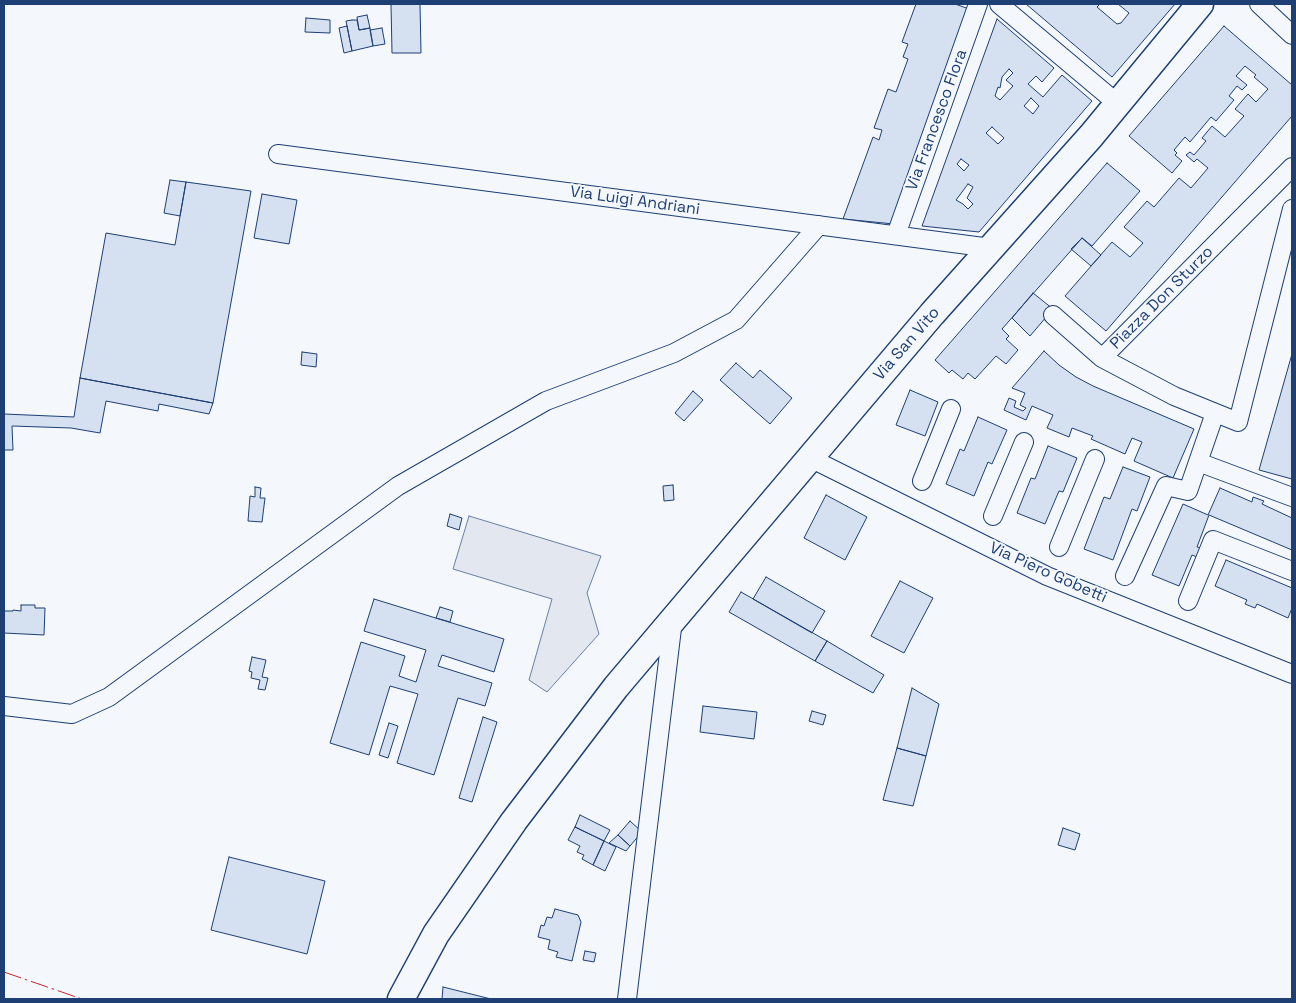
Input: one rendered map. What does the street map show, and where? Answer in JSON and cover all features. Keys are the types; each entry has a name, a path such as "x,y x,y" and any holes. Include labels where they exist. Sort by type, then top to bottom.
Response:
{"street":[{"name":"Via Francesco Flora","path":"896,235 978,4"},
{"path":"999,4 1118,104"},
{"name":"Via San Vito","path":"401,999 436,934 514,821 616,687 932,314 1091,136 1200,4"},
{"path":"1260,4 1292,35"},
{"name":"Via Luigi Andriani","path":"278,154 991,248"},
{"name":"Piazza Don Sturzo","path":"1292,166 1102,358 1174,396 1238,422 1292,209"},
{"path":"4,706 72,714 109,697 398,486 546,402 674,353 736,320 819,225"},
{"path":"1053,315 1102,358"},
{"path":"922,481 951,409"},
{"path":"1125,576 1166,486 1188,491 1215,413"},
{"path":"993,516 1024,442"},
{"name":"Via Piero Gobetti","path":"810,458 1047,576 1292,674"},
{"path":"1059,547 1095,459"},
{"path":"1198,462 1292,497"},
{"path":"1188,601 1213,540 1292,571"},
{"path":"627,999 673,619"}],"shaded area":[{"path":"469,516 601,556 587,593 599,634 547,692 529,680 552,599 453,569"}],"building":[{"path":"391,4 420,4 421,53 392,53"},
{"path":"916,4 955,4 972,10 894,224 843,219 873,137 879,140 882,130 874,128 888,89 896,92 908,59 903,57 908,44 902,42"},
{"path":"1026,4 1100,4 1097,7 1117,24 1121,23 1129,13 1118,4 1175,4 1112,77"},
{"path":"367,15 370,28 359,30 357,17"},
{"path":"306,18 330,20 330,33 305,32"},
{"path":"997,19 1054,68 1042,82 1036,76 1028,84 1043,97 1062,75 1092,101 979,232 922,226","holes":["1009,69 1013,73 1006,80 1013,86 1000,100 995,96 998,87 1000,88 1002,77","1031,98 1039,106 1033,114 1024,106","992,127 1004,138 998,144 986,133","961,159 969,165 964,171 957,164","968,184 973,187 967,198 973,204 968,209 956,200"]},
{"path":"357,20 359,30 370,28 373,46 352,51 346,21"},
{"path":"347,26 352,51 344,53 339,28"},
{"path":"1224,26 1292,85 1292,116 1106,331 1065,296 1112,242 1130,257 1143,243 1124,227 1147,201 1154,207 1179,178 1191,188 1208,168 1197,159 1194,162 1186,155 1190,152 1194,155 1206,141 1202,138 1212,126 1225,137 1244,116 1235,109 1248,94 1256,102 1268,89 1245,66 1236,76 1247,85 1242,90 1237,86 1229,96 1234,100 1216,121 1211,117 1190,142 1185,137 1174,150 1177,153 1175,155 1182,161 1172,173 1129,136"},
{"path":"382,28 385,44 373,46 370,30"},
{"path":"1107,163 1140,191 1092,246 1082,238 1002,329 1009,336 1006,339 1018,350 1006,364 996,356 975,379 968,373 963,379 952,370 949,373 935,360"},
{"path":"170,180 186,182 180,216 164,213"},
{"path":"186,182 251,191 213,403 80,378 106,233 175,245"},
{"path":"262,194 297,200 289,244 254,238"},
{"path":"1082,238 1101,255 1091,266 1071,249"},
{"path":"1033,293 1053,309 1030,336 1012,318"},
{"path":"1044,351 1059,365 1093,386 1194,429 1173,478 1134,461 1142,442 1132,438 1125,454 1091,439 1093,436 1072,428 1069,437 1047,428 1053,415 1032,406 1026,420 1004,410 1009,398 1016,401 1014,407 1023,411 1026,408 1020,405 1025,393 1012,388"},
{"path":"302,352 317,354 316,367 301,365"},
{"path":"1292,354 1292,479 1259,470"},
{"path":"736,363 753,378 760,370 792,398 770,424 720,380"},
{"path":"80,378 213,403 209,414 159,404 158,411 106,401 100,433 71,428 12,426 13,450 4,450 4,414 74,417"},
{"path":"910,390 938,402 925,436 896,425"},
{"path":"693,391 703,400 684,421 675,413"},
{"path":"978,417 1007,430 992,464 988,462 974,496 946,484 960,449 964,451"},
{"path":"1048,446 1077,458 1063,492 1059,491 1045,524 1017,513 1031,478 1035,479"},
{"path":"1123,467 1150,477 1137,511 1132,509 1113,560 1084,549 1104,497 1110,499"},
{"path":"673,485 674,500 664,501 663,486"},
{"path":"255,487 261,488 260,498 265,498 262,522 248,521 250,496 255,497"},
{"path":"1220,488 1252,502 1253,497 1264,501 1262,504 1292,518 1292,550 1209,515 1197,547 1201,548 1197,557 1192,555 1179,586 1152,575 1183,504 1208,515"},
{"path":"826,495 867,517 845,560 804,538"},
{"path":"450,514 462,518 459,530 447,526"},
{"path":"1226,560 1292,588 1292,608 1288,618 1257,604 1255,608 1245,604 1247,600 1215,586"},
{"path":"766,577 825,611 812,633 753,599"},
{"path":"900,581 933,598 904,653 871,636"},
{"path":"741,592 827,641 815,661 729,612"},
{"path":"374,599 504,639 494,672 442,655 438,666 492,683 485,706 458,698 434,775 397,763 418,694 390,686 369,755 330,743 361,642 405,656 399,676 416,682 426,650 364,631"},
{"path":"21,605 35,605 35,608 45,608 44,635 4,633 4,611 21,611"},
{"path":"440,607 453,611 450,622 436,618"},
{"path":"827,641 884,675 873,693 815,661"},
{"path":"252,657 266,660 262,677 268,678 265,690 258,689 260,680 251,678 252,672 249,671"},
{"path":"912,688 939,704 926,756 897,748"},
{"path":"703,706 757,712 754,739 700,732"},
{"path":"812,711 826,715 823,725 809,721"},
{"path":"483,717 497,722 472,802 459,798"},
{"path":"389,723 398,726 388,758 379,755"},
{"path":"897,748 926,756 913,806 883,800"},
{"path":"580,815 610,830 604,841 575,827"},
{"path":"630,821 642,832 630,846 618,835"},
{"path":"575,827 604,841 593,865 582,859 584,855 577,852 580,846 568,840"},
{"path":"1063,828 1080,834 1075,850 1058,845"},
{"path":"618,835 630,846 626,851 609,843"},
{"path":"604,841 616,847 605,871 593,865"},
{"path":"229,857 325,881 307,954 211,930"},
{"path":"555,909 578,915 581,922 572,961 556,957 558,952 548,949 550,940 538,937 541,925 544,926 547,917 552,918"},
{"path":"585,951 596,953 594,962 583,960"},
{"path":"443,987 491,999 442,999"}],"power":[{"path":"4,972 82,999"}]}
